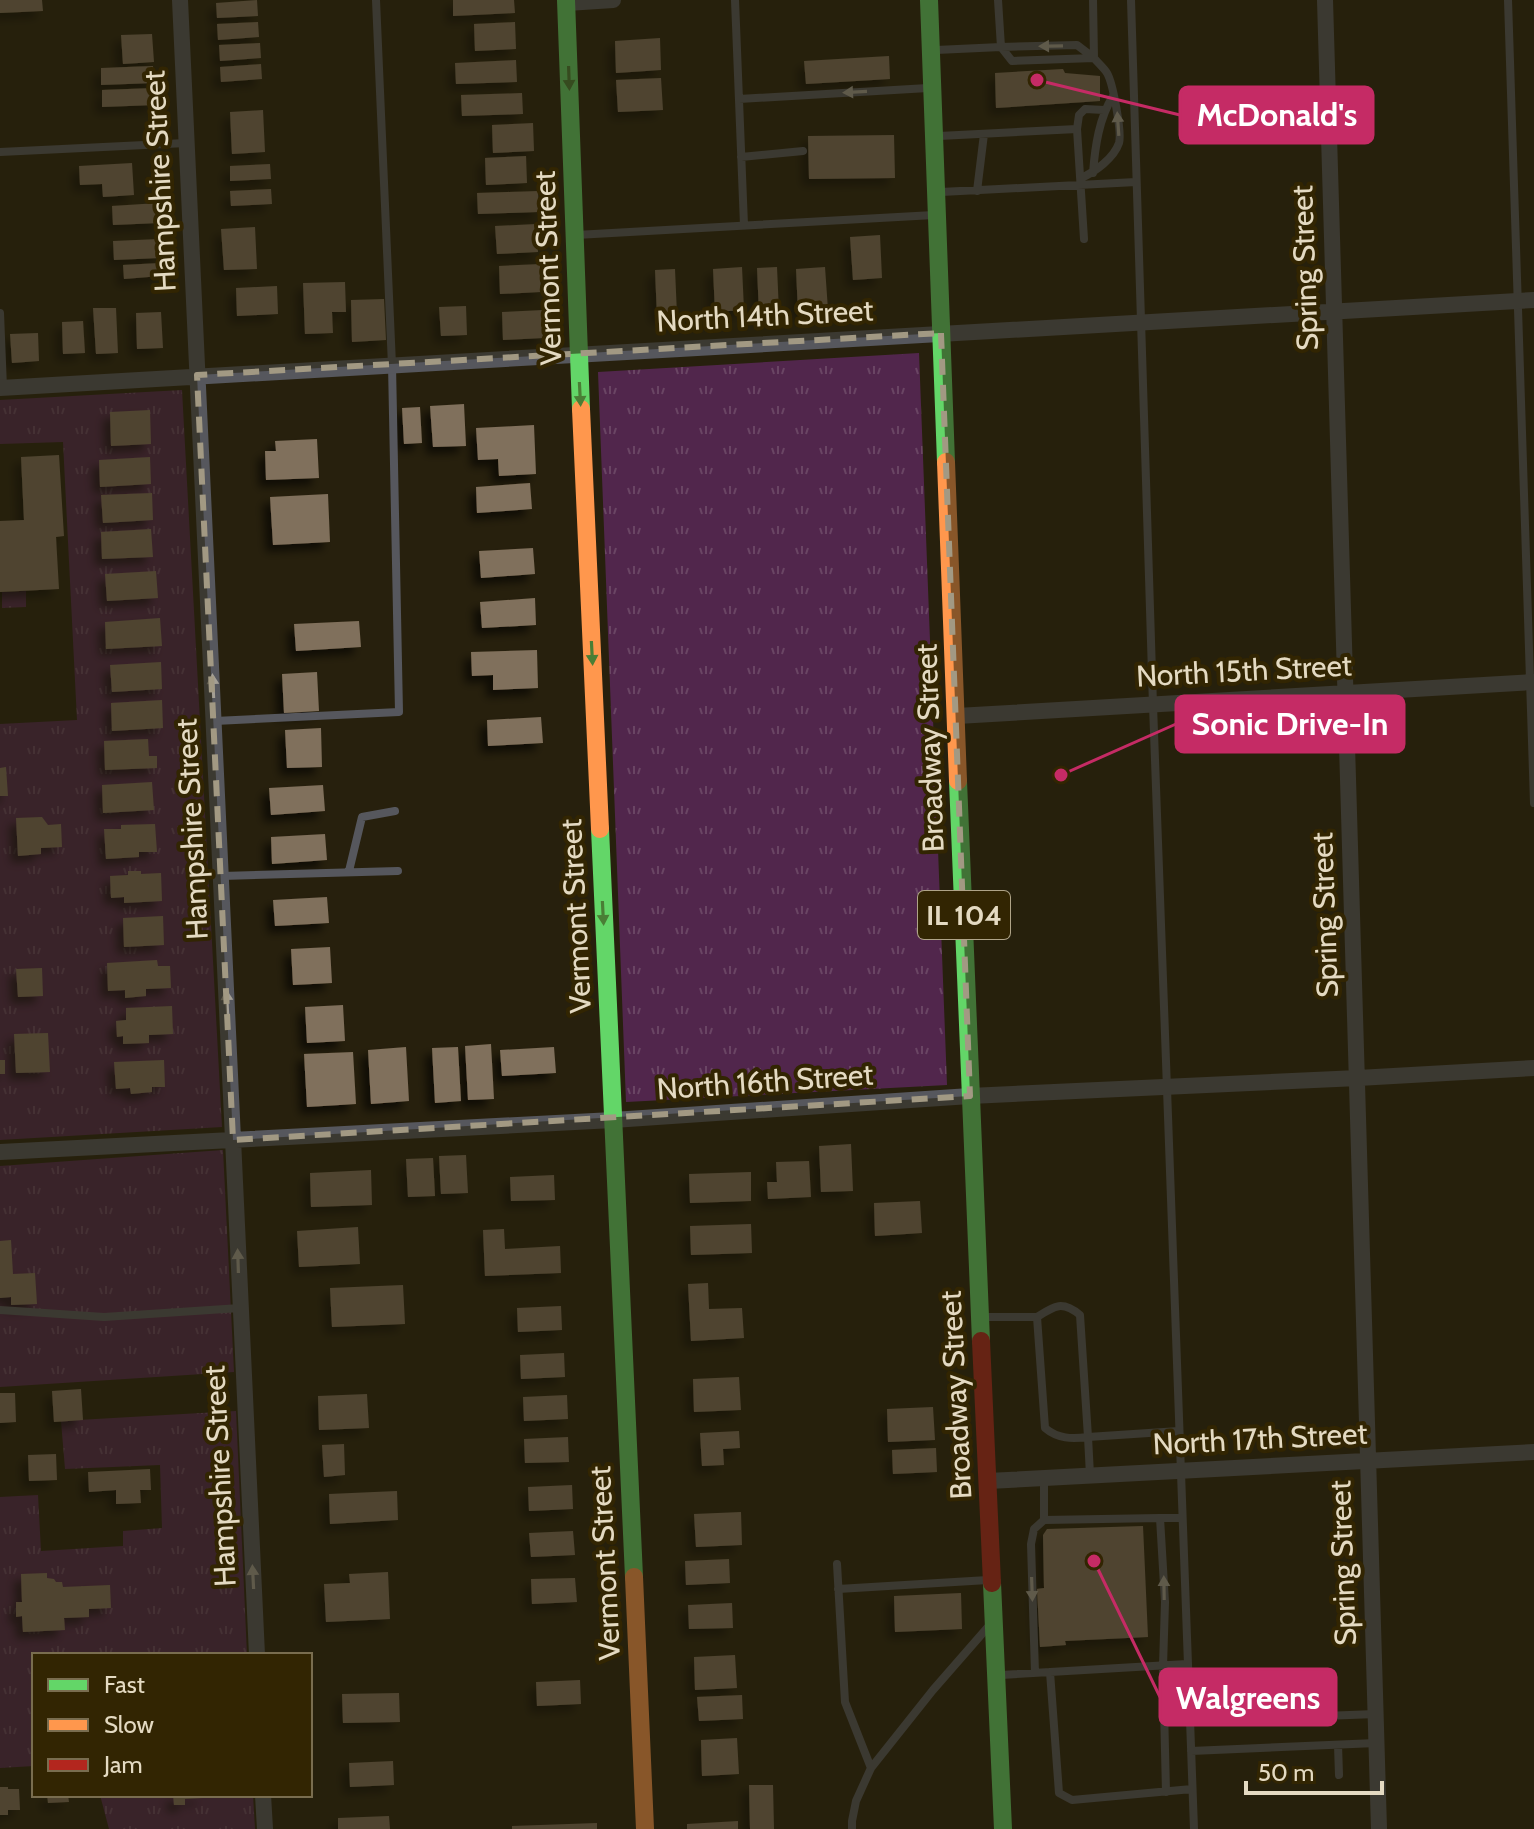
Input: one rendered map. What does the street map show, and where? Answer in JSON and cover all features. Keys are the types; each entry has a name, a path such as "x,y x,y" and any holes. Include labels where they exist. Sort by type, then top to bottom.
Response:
{"main road":[{"name":"Broadway Street","path":"929,0 970,1096 1003,1829"},
{"name":"Vermont Street","path":"566,2 645,1829"}],"street":[{"name":"Hampshire Street","path":"180,0 257,1653"},
{"path":"566,2 613,0"},
{"name":"Spring Street","path":"1325,0 1379,1829"},
{"name":"North 14th Street","path":"2,388 1526,300"},
{"name":"North 15th Street","path":"957,716 1532,683"},
{"name":"North 16th Street","path":"0,1152 613,1120 970,1096 1534,1068"},
{"name":"North 17th Street","path":"988,1481 1534,1452"},
{"path":"263,1797 265,1829"}],"lane":[{"path":"215,721 399,712 392,365 376,0"},
{"path":"735,0 744,225"},
{"path":"998,0 1001,47 1012,61 1094,58"},
{"path":"1093,0 1094,58"},
{"path":"1131,0 1194,1829"},
{"path":"1508,0 1526,300 1534,803"},
{"path":"931,50 1077,45 1094,58 1108,74 1118,117 1119,143 1104,164 1081,182"},
{"path":"739,99 933,88"},
{"path":"1093,173 1104,110 1113,96"},
{"path":"1084,239 1077,129 1079,115 1085,109 1104,110"},
{"path":"934,137 1077,129"},
{"path":"977,191 984,134"},
{"path":"0,152 186,143"},
{"path":"741,157 803,151"},
{"path":"936,193 1081,182 1136,182"},
{"path":"575,235 937,215"},
{"path":"0,313 2,388"},
{"path":"349,871 362,817 395,811"},
{"path":"222,876 398,871"},
{"path":"980,1317 1037,1317 1054,1306 1070,1307 1080,1315 1090,1476"},
{"path":"0,1310 104,1317 240,1308"},
{"path":"1037,1317 1045,1428 1052,1434 1066,1438 1179,1431"},
{"path":"1044,1478 1044,1520"},
{"path":"1160,1518 1165,1602 1166,1792"},
{"path":"1035,1673 1031,1544 1034,1529 1044,1520 1182,1518"},
{"path":"837,1564 845,1702 871,1768"},
{"path":"838,1589 992,1579"},
{"path":"852,1829 856,1801 871,1768 994,1620"},
{"path":"997,1675 1187,1664"},
{"path":"1050,1672 1059,1793 1072,1800 1192,1789"},
{"path":"1190,1721 1377,1714"},
{"path":"1191,1751 1377,1743"},
{"path":"1338,1745 1339,1775"}],"highlighted area":[{"path":"941,333 970,1096 233,1140 197,375"}],"green space":[{"path":"919,353 947,1085 626,1102 598,372"},
{"path":"182,390 222,1127 0,1140 0,724 77,720 63,442 0,444 0,400"},
{"path":"26,591 26,607 2,608 2,592"},
{"path":"223,1150 234,1372 0,1387 0,1166"},
{"path":"236,1411 247,1653 32,1653 32,1766 0,1768 0,1497 38,1495 41,1551 123,1546 123,1531 162,1528 160,1465 65,1469 61,1421"},
{"path":"101,1797 253,1797 255,1829 109,1829"}],"building":[{"path":"0,0 42,0 43,11 0,13"},
{"path":"257,0 258,16 217,18 216,3"},
{"path":"453,0 514,0 515,13 453,16"},
{"path":"258,22 259,37 218,40 217,24"},
{"path":"515,22 516,49 475,51 474,24"},
{"path":"152,34 154,62 123,64 121,35"},
{"path":"660,38 661,70 616,73 615,41"},
{"path":"260,43 261,58 220,61 219,45"},
{"path":"889,56 890,79 806,84 804,61"},
{"path":"516,60 517,82 456,84 455,63"},
{"path":"261,64 262,79 221,82 220,67"},
{"path":"153,66 154,83 101,85 101,68"},
{"path":"1063,69 1065,73 1100,76 1100,101 996,108 995,73"},
{"path":"661,78 663,110 618,112 616,80"},
{"path":"154,88 155,105 102,107 102,90"},
{"path":"522,93 523,114 462,116 461,95"},
{"path":"263,110 265,152 232,154 230,112"},
{"path":"533,123 534,151 493,153 492,125"},
{"path":"894,135 895,178 809,179 808,136"},
{"path":"526,156 527,183 486,185 485,158"},
{"path":"132,163 134,195 103,197 102,184 80,185 79,166"},
{"path":"270,164 271,179 230,181 230,166"},
{"path":"271,189 272,204 231,206 230,191"},
{"path":"538,191 539,212 478,214 477,193"},
{"path":"158,203 159,223 113,225 112,206"},
{"path":"536,224 538,252 497,254 495,226"},
{"path":"255,227 257,269 224,270 221,229"},
{"path":"880,235 882,278 853,280 850,237"},
{"path":"159,239 160,258 114,260 113,241"},
{"path":"160,263 161,276 124,279 123,265"},
{"path":"540,264 541,292 500,294 499,266"},
{"path":"742,267 744,310 715,312 713,269"},
{"path":"777,267 779,312 759,313 757,268"},
{"path":"825,267 828,310 798,312 796,269"},
{"path":"675,269 677,315 657,316 655,270"},
{"path":"345,282 346,312 332,312 333,333 305,334 303,283"},
{"path":"277,286 278,314 237,316 236,288"},
{"path":"384,299 386,340 352,342 351,300"},
{"path":"466,306 467,335 441,336 439,307"},
{"path":"93,308 116,308 118,353 96,354"},
{"path":"543,310 544,338 503,340 502,312"},
{"path":"161,312 163,348 137,349 136,313"},
{"path":"83,321 85,353 63,354 62,322"},
{"path":"38,333 39,361 12,363 10,334"},
{"path":"464,404 466,446 433,447 430,406"},
{"path":"420,407 422,443 404,444 402,408"},
{"path":"150,410 151,444 111,446 110,412"},
{"path":"534,425 536,474 499,476 498,459 478,460 476,428"},
{"path":"317,439 319,478 266,480 265,451 276,451 275,441"},
{"path":"59,455 64,536 56,537 59,589 0,592 0,521 24,520 21,457"},
{"path":"150,457 151,484 100,487 99,460"},
{"path":"530,483 532,509 477,513 476,487"},
{"path":"152,493 153,520 103,523 101,495"},
{"path":"328,494 330,542 273,545 270,497"},
{"path":"151,529 153,557 102,559 101,532"},
{"path":"533,548 535,574 481,578 479,551"},
{"path":"156,571 158,598 107,601 105,574"},
{"path":"535,598 536,625 482,628 480,602"},
{"path":"160,618 162,646 106,649 105,622"},
{"path":"359,621 361,647 296,651 294,624"},
{"path":"537,650 538,688 493,690 493,675 472,676 471,652"},
{"path":"161,662 162,689 112,692 110,665"},
{"path":"317,672 319,711 284,713 282,674"},
{"path":"162,700 163,728 112,731 111,703"},
{"path":"541,717 543,743 488,746 487,720"},
{"path":"321,728 322,767 287,768 285,730"},
{"path":"148,739 149,756 157,756 157,768 105,770 104,741"},
{"path":"6,767 8,796 0,796 0,768"},
{"path":"152,782 154,810 103,813 102,785"},
{"path":"323,785 325,811 271,815 269,788"},
{"path":"42,817 48,825 61,824 62,847 41,848 41,854 18,856 16,818"},
{"path":"155,824 157,852 139,852 139,857 106,859 104,829"},
{"path":"325,834 327,860 272,864 271,837"},
{"path":"128,871 161,873 162,901 124,903 124,897 111,898 110,876 128,875"},
{"path":"327,897 329,923 275,926 273,900"},
{"path":"163,916 164,945 124,947 123,918"},
{"path":"330,947 332,983 293,985 291,949"},
{"path":"157,960 158,966 170,966 171,988 146,989 146,996 125,998 125,990 108,991 107,963"},
{"path":"42,968 43,996 18,997 16,969"},
{"path":"343,1005 345,1041 307,1043 305,1007"},
{"path":"172,1006 173,1034 149,1035 149,1043 123,1044 123,1036 117,1037 116,1021 126,1020 126,1008"},
{"path":"48,1033 50,1072 16,1073 14,1034"},
{"path":"491,1044 494,1099 468,1100 465,1046"},
{"path":"406,1047 409,1101 371,1104 368,1050"},
{"path":"458,1047 461,1101 435,1103 432,1048"},
{"path":"554,1047 556,1073 502,1076 500,1050"},
{"path":"353,1052 356,1104 307,1107 304,1054"},
{"path":"0,1060 5,1060 5,1074 0,1074"},
{"path":"164,1060 165,1087 152,1087 152,1092 131,1094 130,1088 116,1089 114,1062"},
{"path":"851,1144 853,1191 821,1192 819,1146"},
{"path":"466,1155 468,1193 441,1194 439,1156"},
{"path":"433,1158 435,1196 408,1197 406,1159"},
{"path":"809,1161 811,1197 768,1199 767,1182 777,1182 776,1162"},
{"path":"371,1170 372,1205 311,1207 310,1173"},
{"path":"751,1172 751,1201 690,1203 689,1174"},
{"path":"554,1175 555,1200 511,1201 510,1177"},
{"path":"920,1201 922,1233 875,1236 874,1203"},
{"path":"751,1224 752,1253 691,1255 690,1226"},
{"path":"358,1227 360,1264 299,1267 297,1231"},
{"path":"504,1229 505,1249 560,1246 561,1273 485,1276 483,1230"},
{"path":"11,1240 13,1274 35,1273 37,1304 11,1305 11,1297 0,1298 0,1241"},
{"path":"708,1283 709,1309 742,1308 744,1338 691,1341 688,1284"},
{"path":"403,1285 405,1324 332,1327 330,1288"},
{"path":"561,1306 562,1330 518,1332 517,1308"},
{"path":"564,1353 565,1377 521,1379 520,1355"},
{"path":"739,1377 741,1410 694,1412 693,1379"},
{"path":"81,1389 83,1420 54,1422 52,1391"},
{"path":"0,1393 15,1393 16,1422 0,1423"},
{"path":"367,1394 369,1428 319,1430 318,1396"},
{"path":"567,1395 568,1419 524,1421 523,1397"},
{"path":"933,1407 935,1440 888,1442 887,1409"},
{"path":"739,1431 740,1448 723,1449 724,1465 702,1466 700,1433"},
{"path":"568,1437 569,1462 525,1463 524,1439"},
{"path":"344,1444 345,1475 324,1477 322,1445"},
{"path":"936,1448 937,1472 893,1474 892,1450"},
{"path":"56,1454 57,1480 29,1481 28,1455"},
{"path":"150,1469 151,1490 140,1490 141,1503 116,1504 116,1490 89,1492 88,1472"},
{"path":"572,1485 573,1509 529,1511 528,1487"},
{"path":"397,1491 398,1520 330,1524 329,1494"},
{"path":"741,1512 742,1545 696,1547 694,1514"},
{"path":"1143,1526 1148,1637 1065,1641 1066,1645 1040,1647 1037,1589 1044,1588 1043,1535 1047,1529"},
{"path":"573,1531 575,1555 531,1557 529,1533"},
{"path":"729,1559 730,1583 686,1585 685,1561"},
{"path":"388,1572 390,1619 326,1622 324,1584 350,1583 349,1574"},
{"path":"47,1573 47,1578 62,1582 63,1587 110,1585 111,1608 89,1609 89,1617 64,1618 65,1630 23,1632 22,1616 16,1617 16,1602 22,1602 21,1574"},
{"path":"575,1578 577,1602 532,1604 531,1579"},
{"path":"961,1593 962,1629 895,1632 894,1596"},
{"path":"732,1603 733,1628 689,1629 688,1605"},
{"path":"735,1655 737,1688 695,1690 694,1657"},
{"path":"580,1680 581,1704 537,1706 536,1682"},
{"path":"399,1693 400,1722 343,1723 342,1694"},
{"path":"742,1695 743,1719 699,1721 697,1697"},
{"path":"737,1738 739,1774 702,1776 701,1740"},
{"path":"393,1761 394,1785 350,1787 349,1763"},
{"path":"749,1785 773,1785 774,1829 750,1829"},
{"path":"0,1787 19,1789 20,1810 8,1810 8,1815 0,1815"},
{"path":"47,1797 68,1797 69,1802 48,1803"},
{"path":"173,1797 203,1797 185,1799 185,1805 174,1805"},
{"path":"389,1816 390,1829 338,1829 338,1818"},
{"path":"738,1821 738,1829 687,1829 687,1824"},
{"path":"597,1823 597,1829 512,1829 512,1826"}],"traffic: fast":[{"path":"566,0 581,409"},
{"path":"929,0 946,462"},
{"path":"958,781 981,1341"},
{"path":"600,829 634,1577"},
{"path":"992,1583 1003,1829"}],"traffic: slow":[{"path":"581,409 600,829"},
{"path":"946,462 958,781"},
{"path":"634,1577 645,1829"}],"traffic: jam":[{"path":"981,1341 992,1583"}],"place":[{"name":"McDonald's","path":"1037,80"},
{"name":"Sonic Drive-In","path":"1061,775"},
{"name":"Walgreens","path":"1094,1561"}]}
